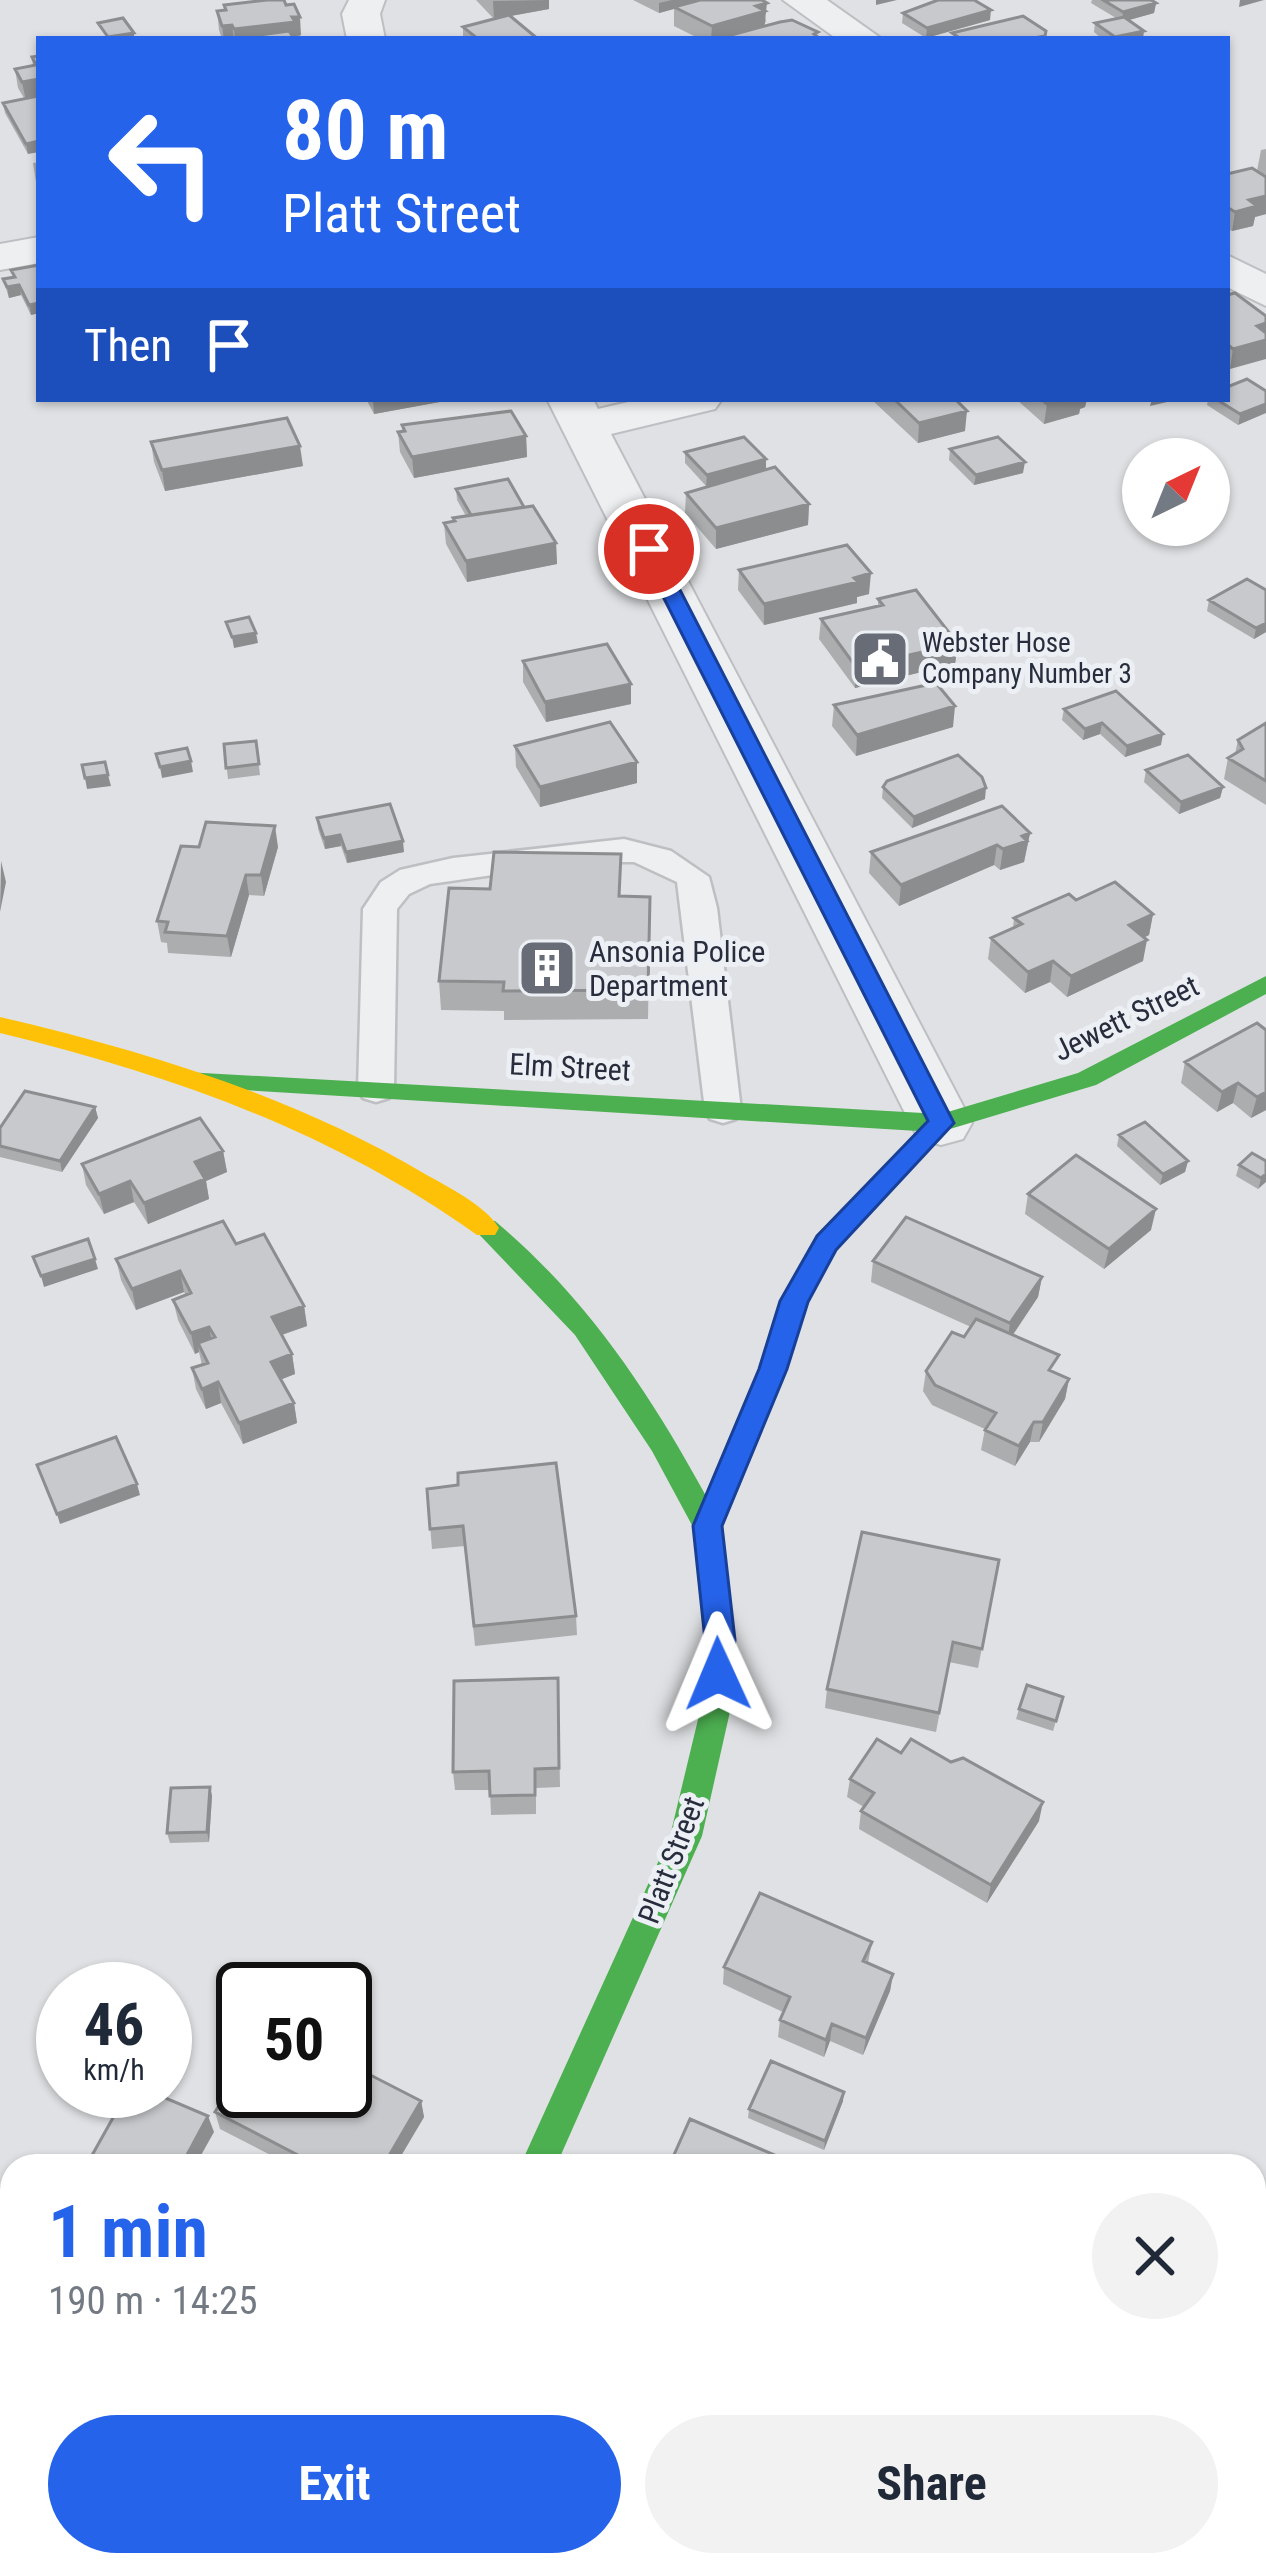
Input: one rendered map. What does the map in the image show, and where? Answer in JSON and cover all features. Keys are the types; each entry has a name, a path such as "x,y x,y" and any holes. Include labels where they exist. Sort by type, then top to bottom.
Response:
{"street":[{"path":"366,36 362,14 367,0"},
{"path":"801,0 858,36"},
{"path":"0,257 36,251"},
{"path":"672,402 579,412 941,1123"},
{"name":"Jewett Street","path":"941,1123 1087,1079 1266,984"},
{"name":"Elm Street","path":"0,1024 81,1042 284,1113 410,1176 477,1220 529,1263 613,1359 708,1526"},
{"name":"Elm Street","path":"194,1078 941,1123"},
{"name":"Platt Street","path":"543,2154 686,1836 707,1760 720,1640 708,1526 773,1369 794,1301 827,1243 864,1198 941,1123"}],"lane":[{"path":"376,1089 380,909 389,892 412,878 450,870 619,849 660,856 692,877 700,908 723,1109"}],"building":[{"path":"267,0 294,4 300,17 292,17 295,22 234,29 222,26 217,11 226,10 224,5"},
{"path":"700,0 767,3 756,6 765,11 712,26 674,7"},
{"path":"938,0 974,0 991,10 927,28 903,13"},
{"path":"1103,0 1151,0 1156,3 1123,12"},
{"path":"509,15 534,36 474,36 463,27"},
{"path":"1023,16 1046,31 1045,36 952,33"},
{"path":"1124,17 1144,31 1114,36 1095,23"},
{"path":"123,18 134,33 107,36 98,23"},
{"path":"792,20 818,32 816,36 728,36"},
{"path":"289,31 292,36 253,36"},
{"path":"36,65 36,80 22,82 15,69"},
{"path":"36,96 36,142 26,144 3,103"},
{"path":"1252,168 1266,177 1266,196 1249,200 1257,206 1235,212 1230,209 1230,173"},
{"path":"36,266 36,304 29,305 19,285 7,287 3,279 15,277 11,270"},
{"path":"1235,293 1266,316 1266,323 1257,326 1266,333 1266,340 1230,346 1230,294"},
{"path":"1247,379 1266,391 1266,404 1240,414 1221,402 1230,402 1230,386"},
{"path":"897,402 958,402 967,411 919,423"},
{"path":"511,411 526,436 412,457 398,432 405,431 402,425"},
{"path":"287,418 300,446 162,470 151,442"},
{"path":"744,437 766,459 707,475 685,452"},
{"path":"998,437 1025,462 976,475 950,449"},
{"path":"775,467 809,504 716,528 686,493"},
{"path":"508,479 524,507 471,515 456,489"},
{"path":"533,506 556,543 466,561 444,523 455,521 453,518"},
{"path":"847,545 871,573 854,578 858,582 764,604 739,570"},
{"path":"1247,579 1266,590 1266,623 1256,628 1209,600"},
{"path":"916,590 958,644 856,667 821,619 883,605 878,599"},
{"path":"249,617 256,633 232,637 226,622"},
{"path":"607,644 631,684 545,702 523,661"},
{"path":"936,683 955,706 857,735 834,705"},
{"path":"1116,691 1163,734 1127,746 1102,723 1085,729 1064,709"},
{"path":"610,722 637,762 540,787 515,746"},
{"path":"1266,723 1266,781 1228,758 1243,749 1238,740"},
{"path":"256,741 259,764 226,768 224,744"},
{"path":"187,748 191,761 160,767 156,754"},
{"path":"958,755 982,777 986,788 914,817 883,787 887,781"},
{"path":"1188,755 1223,787 1181,802 1146,770"},
{"path":"105,762 108,775 85,778 82,765"},
{"path":"390,804 403,841 346,852 340,835 324,838 317,818"},
{"path":"1002,806 1030,833 1022,836 1027,841 1003,849 997,845 901,885 871,852"},
{"path":"206,822 275,826 261,875 246,875 227,936 165,932 168,922 157,921 181,846 199,847"},
{"name":"Ansonia Police Department","path":"494,852 621,854 619,896 650,897 648,990 503,991 504,982 439,981 449,888 490,889"},
{"path":"1115,882 1153,914 1129,925 1147,940 1071,976 1053,961 1028,972 991,938 1022,924 1014,918 1069,894 1076,900"},
{"path":"1257,1023 1266,1030 1266,1092 1257,1097 1238,1083 1222,1092 1185,1062"},
{"path":"25,1091 95,1107 60,1161 0,1146 0,1128"},
{"path":"200,1118 223,1151 195,1162 205,1179 144,1203 130,1181 99,1194 82,1164"},
{"path":"1145,1122 1188,1161 1163,1174 1119,1135"},
{"path":"1252,1153 1266,1161 1266,1174 1261,1178 1239,1165"},
{"path":"1076,1155 1156,1209 1109,1249 1028,1194"},
{"path":"906,1217 1042,1277 1010,1323 873,1261"},
{"path":"223,1221 236,1244 264,1234 304,1306 272,1317 292,1354 271,1362 294,1403 239,1423 218,1382 202,1389 192,1368 208,1363 198,1343 215,1337 209,1327 191,1333 173,1300 191,1293 180,1271 132,1289 116,1259"},
{"path":"88,1239 95,1259 41,1276 33,1257"},
{"path":"976,1319 1059,1355 1049,1370 1069,1379 1043,1422 1034,1422 1019,1446 985,1430 996,1413 935,1385 926,1371 952,1332 964,1337"},
{"path":"116,1437 137,1484 57,1514 37,1465"},
{"path":"556,1463 576,1616 474,1626 463,1526 430,1529 427,1489 458,1485 458,1473"},
{"path":"862,1532 999,1560 982,1649 953,1642 939,1713 827,1689"},
{"path":"558,1678 559,1768 535,1769 535,1795 490,1796 489,1771 453,1772 454,1681"},
{"path":"1027,1685 1063,1697 1056,1721 1019,1709"},
{"path":"877,1739 901,1753 911,1739 951,1762 963,1758 1043,1802 991,1885 861,1811 874,1793 850,1779"},
{"path":"210,1787 207,1832 167,1833 171,1788"},
{"path":"760,1893 872,1942 863,1961 893,1974 866,2038 832,2024 826,2040 780,2020 790,1997 724,1967"},
{"path":"771,2061 844,2092 825,2141 749,2109"},
{"path":"372,2076 421,2101 390,2154 296,2154 227,2118 372,2118"},
{"path":"192,2109 208,2116 187,2154 93,2154 113,2118 192,2118"},
{"path":"690,2119 772,2154 674,2154"}],"traffic: fast":[{"path":"194,1078 941,1123 1087,1079 1266,984"},
{"path":"543,2154 686,1836 716,1707 720,1640 708,1526 773,1369 794,1301 827,1243 941,1123"},
{"path":"486,1228 585,1327 638,1403 708,1526"}],"traffic: slow":[{"path":"0,1025 128,1058 254,1100 375,1156 486,1228"}],"place":[{"name":"Webster Hose Company Number 3","path":"880,659"},
{"name":"Ansonia Police Department","path":"547,968"}],"route":[{"path":"649,549 941,1123 864,1198 827,1243 794,1301 773,1369 708,1526 720,1640 718,1674"}]}
